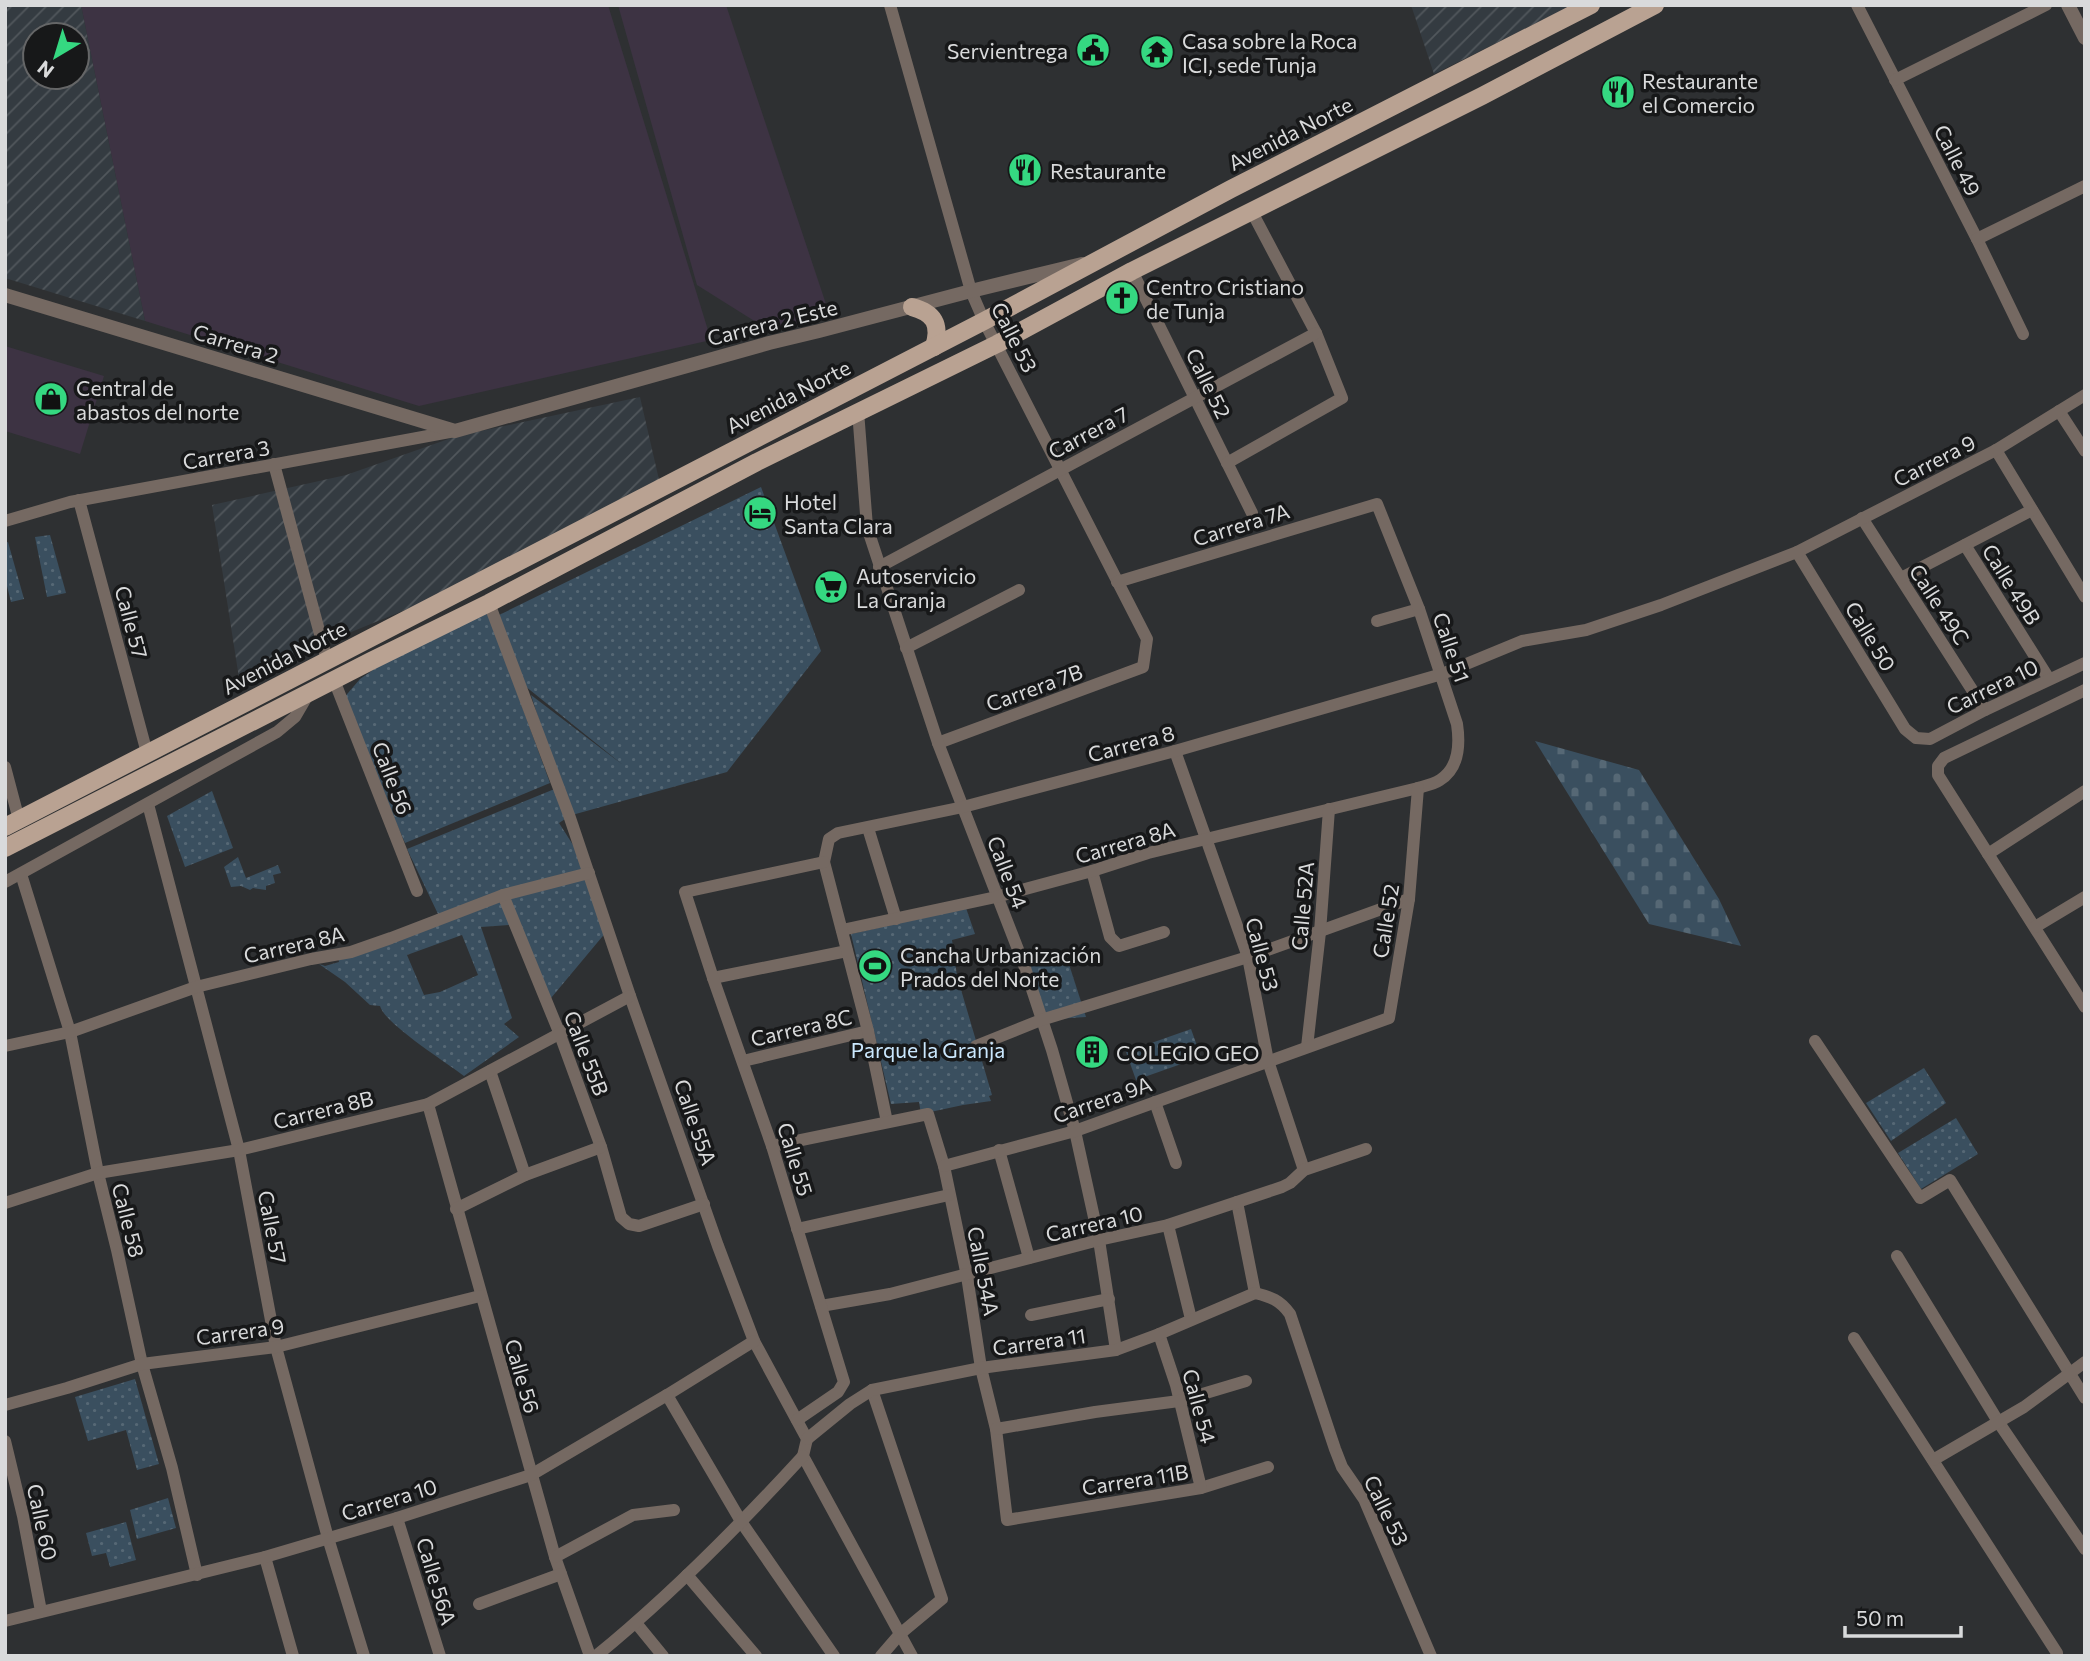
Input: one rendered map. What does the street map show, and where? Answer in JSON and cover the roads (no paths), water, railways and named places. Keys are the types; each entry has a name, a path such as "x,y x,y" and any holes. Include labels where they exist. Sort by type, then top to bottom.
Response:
{"main road":[{"name":"Avenida Norte","path":"12,823 1102,260 1231,189 1591,5"},
{"name":"Avenida Norte","path":"5,848 489,603 757,462 996,344 1132,271 1482,96 1655,5"},
{"path":"912,307 925,310 934,320 937,334 933,346"}],"street":[{"name":"Calle 53","path":"890,5 971,291 1059,470 1147,639 1143,667"},
{"name":"Calle 49","path":"1857,5 2023,334"},
{"path":"1895,80 2046,5"},
{"path":"2068,5 2085,38"},
{"path":"1977,239 2085,186"},
{"path":"1227,463 1342,398 1316,333 1252,212"},
{"name":"Carrera 2 Este","path":"456,431 769,342 1102,260"},
{"name":"Calle 52","path":"1132,271 1252,513"},
{"name":"Carrera 2","path":"5,295 456,431"},
{"name":"Carrera 7","path":"879,568 1316,333"},
{"name":"Carrera 9","path":"1797,551 1996,450 2085,396"},
{"name":"Calle 54","path":"858,411 867,527 938,743 1024,965 1052,1050 1075,1131 1099,1240 1116,1350"},
{"path":"2059,411 2085,451"},
{"name":"Carrera 3","path":"5,521 79,500 456,431"},
{"path":"1996,450 2085,597"},
{"path":"274,464 327,660"},
{"name":"Calle 57","path":"79,500 147,753"},
{"name":"Carrera 7A","path":"1117,582 1377,504"},
{"name":"Calle 51","path":"1377,504 1442,674 1460,742 1454,766 1440,781 1418,788"},
{"path":"1901,578 2032,510"},
{"name":"Calle 49C","path":"1863,518 1985,710"},
{"name":"Calle 49B","path":"1965,545 2049,680"},
{"name":"Carrera 8","path":"824,862 829,839 838,833 962,807 1175,751 1442,674 1522,641 1586,630 1661,605 1797,551"},
{"name":"Calle 50","path":"1797,551 1905,729 1916,738"},
{"path":"906,648 1018,590"},
{"name":"Calle 55A","path":"489,603 589,873 630,996 754,1340 807,1439"},
{"path":"1377,621 1419,609"},
{"name":"Carrera 10","path":"1916,738 1930,739 2085,663"},
{"name":"Carrera 7B","path":"938,743 1143,667"},
{"name":"Calle 56","path":"334,680 417,891"},
{"path":"2085,690 1944,758 1938,766 1938,775 2035,927 2081,992 2085,1007"},
{"name":"Avenida Norte","path":"5,882 277,732 295,718 309,692"},
{"name":"Calle 53","path":"1175,751 1248,957 1268,1061 1304,1170"},
{"path":"5,767 12,823"},
{"name":"Calle 52","path":"1389,1018 1409,899 1418,788"},
{"name":"Carrera 8A","path":"842,930 996,897 1148,853 1418,788"},
{"path":"1988,854 2085,791"},
{"name":"Calle 57","path":"148,804 239,1150 276,1347 328,1538 365,1656"},
{"name":"Calle 52A","path":"1307,1047 1320,932 1328,809"},
{"path":"867,828 896,919"},
{"path":"772,1146 887,1122 868,1031 824,862"},
{"name":"Calle 55","path":"797,1420 838,1392 844,1382 772,1146 685,892 824,862"},
{"path":"1092,871 1111,937 1119,946 1164,932"},
{"name":"Carrera 8A","path":"5,1046 70,1032 196,987 310,959 351,952 503,895 589,873"},
{"name":"Calle 58","path":"22,874 70,1032 98,1173 142,1364 172,1468 198,1575"},
{"name":"Calle 55B","path":"503,895 559,1032 601,1147 621,1217 629,1224 639,1226 704,1204"},
{"path":"2035,927 2085,897"},
{"path":"976,1046 1041,1020 1248,957 1409,899"},
{"path":"713,978 847,951"},
{"name":"Carrera 8B","path":"5,1203 98,1173 239,1150 428,1104 630,996"},
{"name":"Carrera 9A","path":"944,1166 1075,1131 1389,1018"},
{"name":"Carrera 8C","path":"743,1061 868,1031"},
{"path":"1815,1041 1920,1198 1950,1180 2085,1398"},
{"path":"490,1071 525,1175"},
{"path":"1155,1102 1176,1163"},
{"name":"Calle 56","path":"428,1104 555,1557 590,1656"},
{"name":"Calle 54A","path":"887,1122 928,1114 944,1166 967,1276 981,1368 996,1429 1007,1520"},
{"path":"456,1209 525,1175 601,1147"},
{"name":"Carrera 10","path":"821,1306 890,1294 1168,1225 1290,1183 1304,1170 1366,1149"},
{"path":"999,1150 1029,1258"},
{"path":"797,1229 949,1195"},
{"path":"1237,1202 1255,1293"},
{"path":"1168,1225 1191,1319"},
{"path":"1898,1256 1999,1423 2085,1549"},
{"name":"Calle 53","path":"1255,1293 1281,1302 1294,1323 1342,1467 1364,1499 1431,1656"},
{"name":"Carrera 11","path":"807,1439 872,1390 981,1368 1116,1350 1255,1293"},
{"name":"Carrera 9","path":"5,1405 142,1364 276,1347 480,1296"},
{"path":"1031,1315 1109,1299"},
{"name":"Calle 54","path":"1159,1334 1201,1488"},
{"path":"1854,1338 2057,1653"},
{"name":"Carrera 10","path":"5,1621 265,1557 531,1475 754,1340"},
{"path":"1933,1460 1999,1423 2085,1362"},
{"path":"996,1429 1179,1401 1246,1381"},
{"path":"872,1390 942,1599 900,1634 881,1656"},
{"path":"667,1395 742,1523 834,1656"},
{"path":"596,1656 636,1623 742,1523 803,1456 807,1439"},
{"name":"Calle 60","path":"5,1441 41,1611"},
{"path":"803,1456 912,1656"},
{"name":"Carrera 11B","path":"1007,1520 1201,1488 1268,1468"},
{"path":"555,1557 633,1515 674,1510"},
{"name":"Calle 56A","path":"397,1518 440,1656"},
{"path":"265,1557 293,1656"},
{"path":"479,1604 561,1574"},
{"path":"687,1576 756,1656"},
{"path":"636,1623 663,1656"}],"place":[{"name":"Servientrega","path":"1093,50"},
{"name":"Casa sobre la Roca ICI, sede Tunja","path":"1157,52"},
{"name":"Restaurante el Comercio","path":"1618,92"},
{"name":"Restaurante","path":"1025,170"},
{"name":"Centro Cristiano de Tunja","path":"1122,298"},
{"name":"Central de abastos del norte","path":"51,399"},
{"name":"Hotel Santa Clara","path":"760,513"},
{"name":"Autoservicio La Granja","path":"831,587"},
{"name":"Cancha Urbanización Prados del Norte","path":"875,966"},
{"name":"COLEGIO GEO","path":"1092,1052"}],"park label":[{"name":"Parque la Granja","path":"928,1049"}]}
